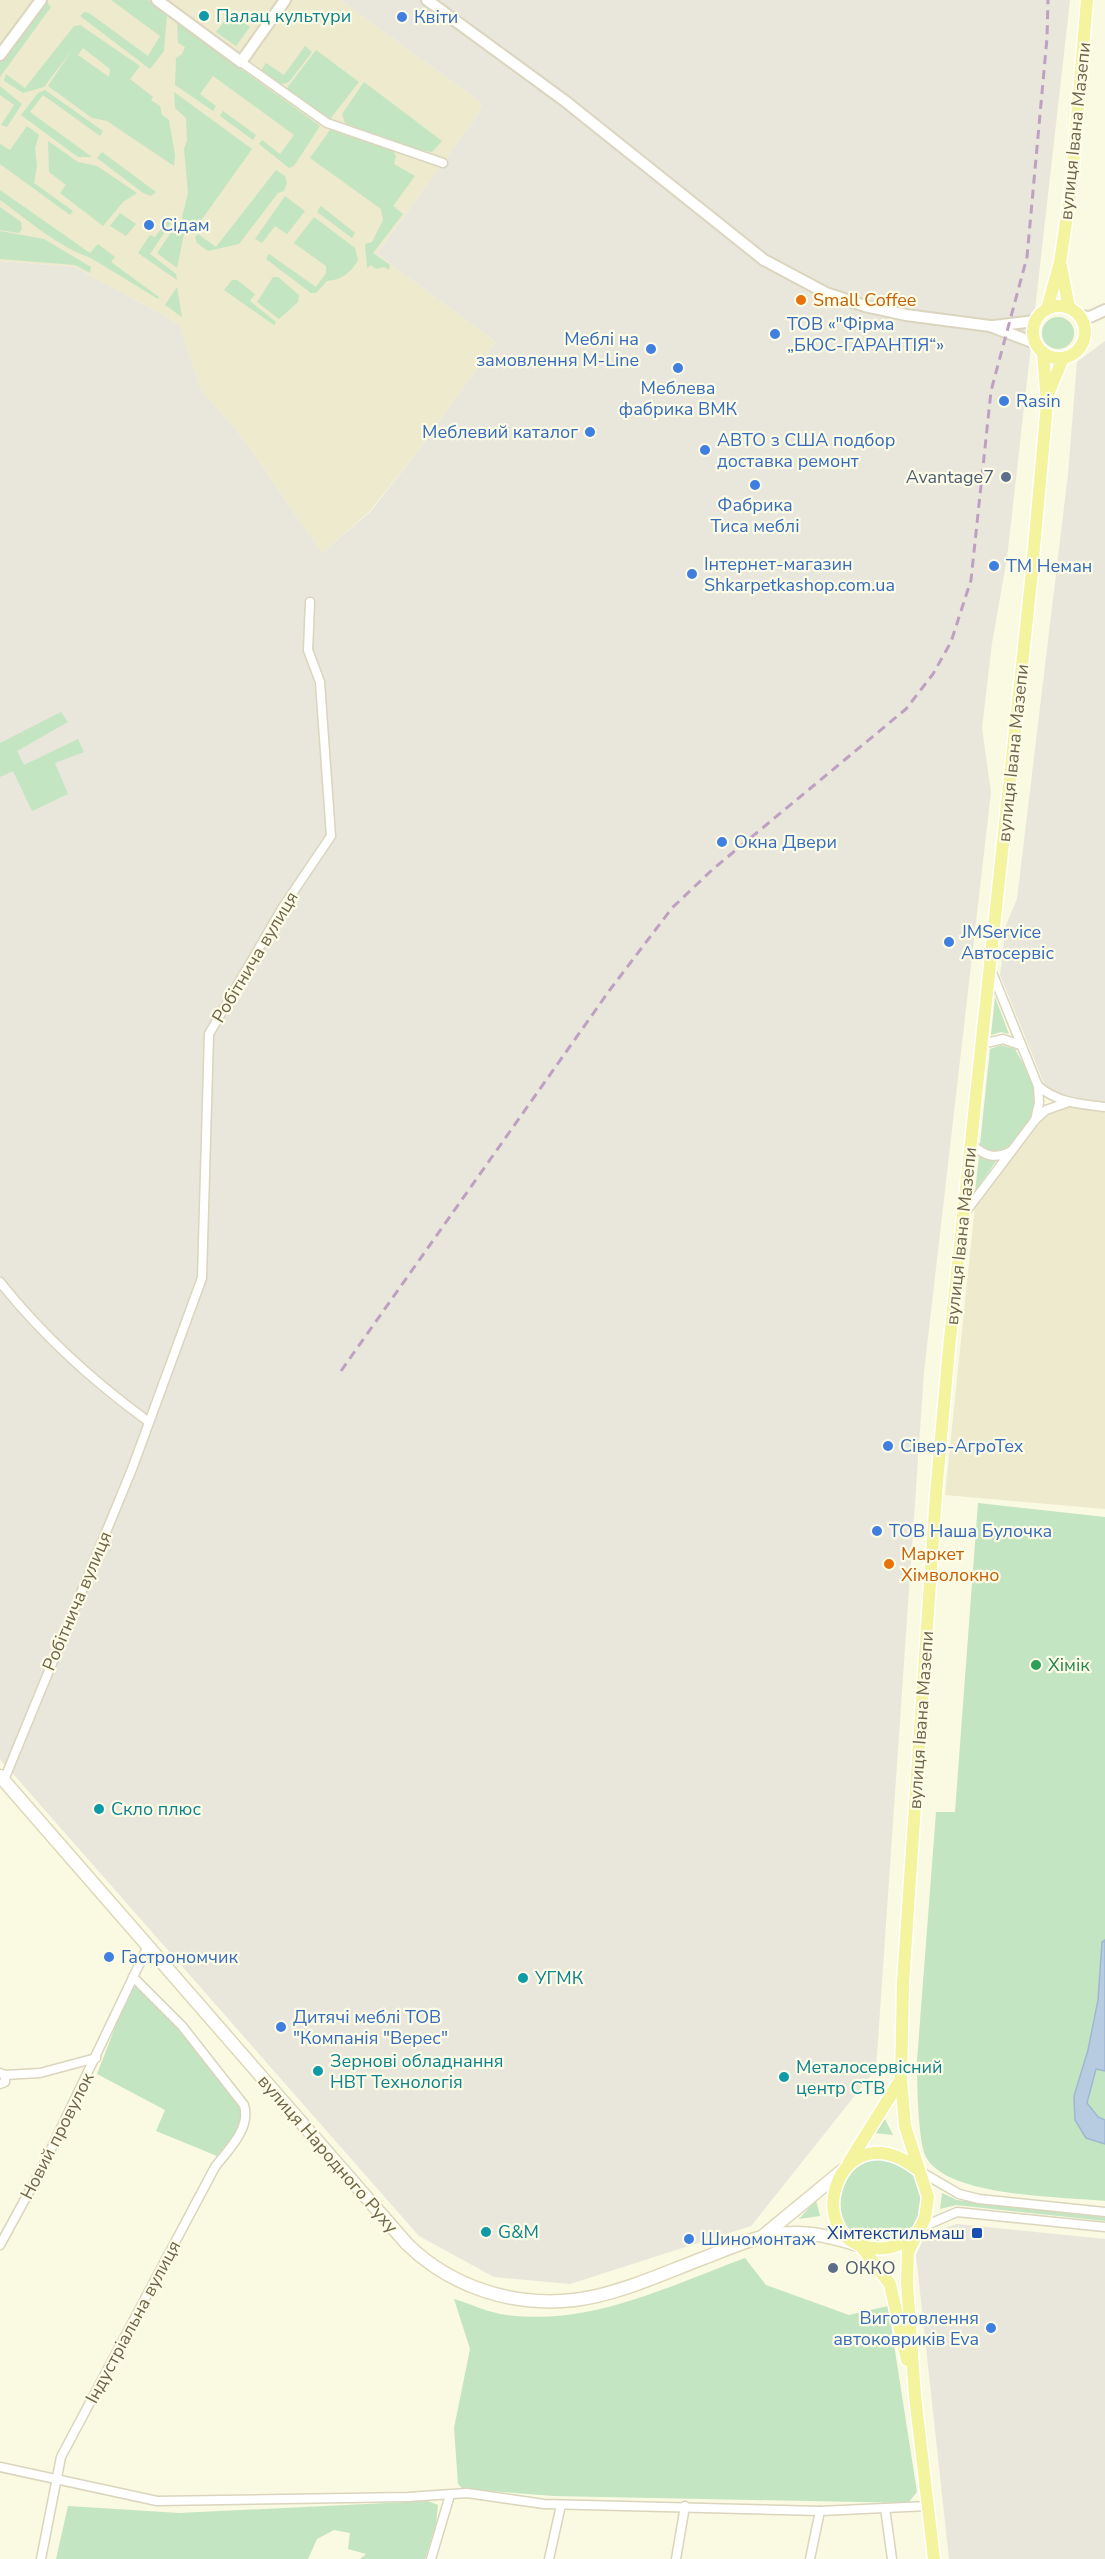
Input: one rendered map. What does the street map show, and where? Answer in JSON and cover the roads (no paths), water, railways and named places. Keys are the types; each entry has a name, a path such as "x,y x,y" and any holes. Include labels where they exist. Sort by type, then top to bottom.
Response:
{"main road":[{"name":"вулиця Івана Мазепи","path":"918,2170 905,2126 901,2079 903,1983 936,1494 963,1215 1032,581 1048,395 1039,348 1033,332 1035,321 1047,309 1060,262 1071,189 1087,0"},
{"name":"вулиця Івана Мазепи","path":"1060,262 1069,308"},
{"path":"1047,309 1059,305 1069,308 1079,316"},
{"name":"вулиця Івана Мазепи","path":"1048,395 1063,358 1072,354 1082,344 1084,330 1079,316"},
{"path":"1039,348 1051,358 1063,358"},
{"name":"вулиця Народного Руху","path":"2,1778 407,2244 426,2262 452,2278 491,2293 528,2301 576,2300 639,2283 762,2238 790,2232 815,2234 860,2245"},
{"path":"901,2079 835,2184 832,2208 842,2231 860,2245 890,2284 915,2396"},
{"path":"843,2170 859,2157 876,2152 903,2159 918,2170 928,2197 928,2208 908,2252 907,2283 915,2396 934,2559"},
{"name":"вулиця Народного Руху","path":"762,2238 843,2170"},
{"path":"860,2245 886,2249 897,2247 920,2229"}],"street":[{"path":"157,0 327,123 443,163"},
{"path":"241,62 285,0"},
{"path":"427,0 565,101 764,260 826,293 865,306 906,315 990,326 1035,321"},
{"path":"0,55 35,2"},
{"path":"1079,316 1090,317 1105,310"},
{"path":"990,326 1039,348"},
{"name":"Робітнича вулиця","path":"2,1778 149,1422 202,1278 209,1034 283,907 331,836 320,682 308,651 310,602"},
{"path":"990,967 1038,1086 1039,1103 1035,1120"},
{"path":"982,1044 1003,1039 1020,1045"},
{"path":"1038,1086 1048,1095 1066,1102 1105,1107"},
{"path":"963,1215 1035,1120 1046,1110 1066,1102"},
{"path":"971,1144 983,1154 993,1157 1002,1156 1014,1149"},
{"path":"0,1282 36,1324 108,1392 149,1422"},
{"name":"Новий провулок","path":"0,2245 42,2168 148,1946"},
{"name":"Індустріальна вулиця","path":"41,2559 55,2478 61,2457 215,2167 241,2132 247,2116 244,2105 182,2026 134,1977"},
{"path":"0,2084 5,2082 2,2074 40,2073 96,2058"},
{"path":"918,2170 959,2194 979,2199 1105,2212"},
{"path":"920,2229 957,2212 1105,2227"},
{"path":"0,2467 158,2501 467,2493 561,2505 685,2506 820,2511 928,2506"},
{"path":"431,2559 450,2495"},
{"path":"549,2559 561,2505"},
{"path":"676,2559 685,2506"},
{"path":"885,2508 892,2559"},
{"path":"810,2559 820,2511"}],"water":[{"path":"1105,1940 1105,2071 1096,2069 1087,2103 1098,2117 1105,2120 1105,2144 1086,2138 1075,2120 1074,2096 1088,2050 1098,2000 1102,1942"}],"railway":[{"path":"341,1371 609,991 672,908 713,869 906,709 933,674 951,642 971,580 991,391 1027,257 1047,38 1048,0"}],"place":[{"name":"Палац культури","path":"204,16"},
{"name":"Квіти","path":"402,17"},
{"name":"Сідам","path":"149,225"},
{"name":"Small Coffee","path":"801,300"},
{"name":"ТОВ «\"Фірма „БЮС-ГАРАНТІЯ“»","path":"775,334"},
{"name":"Меблі на замовлення M-Line","path":"651,349"},
{"name":"Меблева фабрика ВМК","path":"678,368"},
{"name":"Rasin","path":"1004,401"},
{"name":"Меблевий каталог","path":"590,432"},
{"name":"АВТО з США подбор доставка ремонт","path":"705,450"},
{"name":"Avantage7","path":"1006,477"},
{"name":"Фабрика Тиса меблі","path":"755,485"},
{"name":"ТМ Неман","path":"994,566"},
{"name":"Інтернет-магазин Shkarpetkashop.com.ua","path":"692,574"},
{"name":"Окна Двери","path":"722,842"},
{"name":"JMService Автосервіс","path":"949,942"},
{"name":"Сівер-АгроТех","path":"888,1446"},
{"name":"ТОВ Наша Булочка","path":"877,1531"},
{"name":"Маркет Хімволокно","path":"889,1564"},
{"name":"Хімік","path":"1036,1665"},
{"name":"Скло плюс","path":"99,1809"},
{"name":"Гастрономчик","path":"109,1957"},
{"name":"УГМК","path":"523,1978"},
{"name":"Дитячі меблі ТОВ \"Компанія \"Верес\"","path":"281,2027"},
{"name":"Зернові обладнання НВТ Технологія","path":"318,2071"},
{"name":"Металосервісний центр СТВ","path":"784,2077"},
{"name":"G&M","path":"486,2232"},
{"name":"Хімтекстильмаш","path":"977,2233"},
{"name":"Шиномонтаж","path":"689,2239"},
{"name":"ОККО","path":"833,2268"},
{"name":"Виготовлення автоковриків Eva","path":"991,2328"}]}
